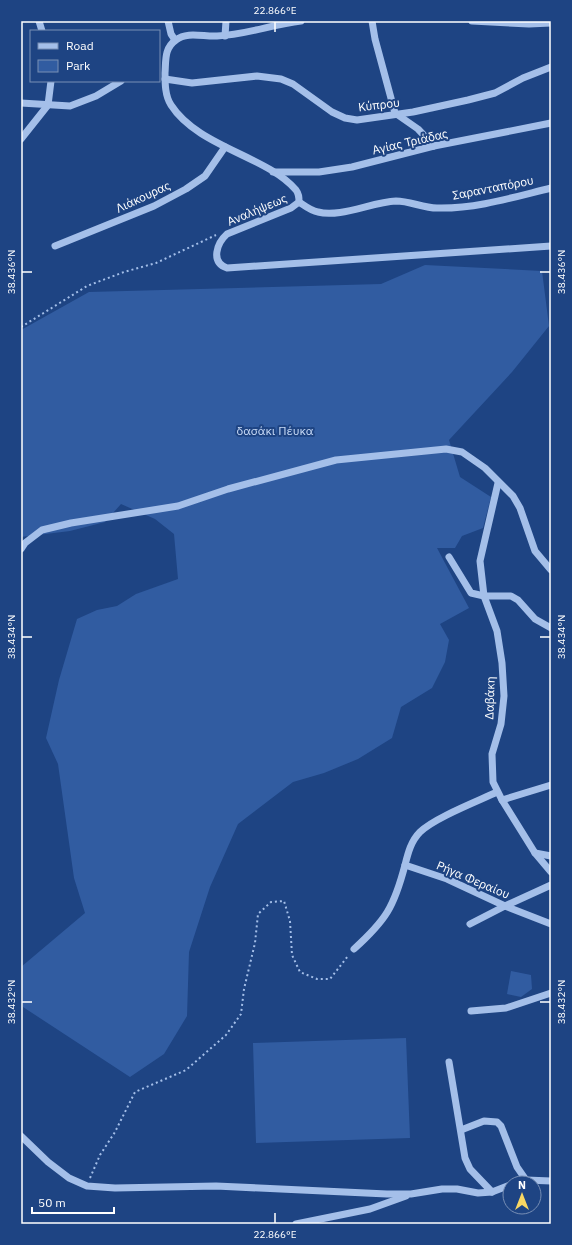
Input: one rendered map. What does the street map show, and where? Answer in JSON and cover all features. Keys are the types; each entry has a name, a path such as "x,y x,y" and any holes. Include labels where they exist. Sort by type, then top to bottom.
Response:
{"street":[{"path":"168,21 171,34 175,40 189,35 225,36 301,21"},
{"path":"225,36 226,21"},
{"path":"372,21 375,39 395,114 418,129 434,146"},
{"path":"472,21 529,24 551,23"},
{"name":"Αναλήψεως","path":"175,40 162,55 168,97 176,111 192,126 225,147 273,172 298,192 299,202 291,208 227,234 220,241 217,252 219,263 226,268 551,246"},
{"name":"Κύπρου","path":"165,79 192,83 257,76 281,79 293,84 323,106 345,118 357,120 413,112 495,93 523,78 551,67"},
{"path":"21,139 48,105 51,82"},
{"path":"21,104 70,106 81,103 119,82"},
{"name":"Αγίας Τριάδας","path":"273,172 319,172 352,167 434,146 551,122"},
{"name":"Λιάκουρας","path":"54,246 154,206 186,189 205,176 225,147"},
{"name":"Σαρανταπόρου","path":"299,202 318,213 335,212 396,201 410,202 423,207 450,208 488,203 551,188"},
{"path":"21,549 25,543 42,530 71,523 178,506 228,489 336,460 446,449 462,452 484,468 513,496 520,508 535,551 551,570"},
{"name":"Δαβάκη","path":"498,483 480,561 484,596 497,632 502,663 504,696 501,724 492,754 491,767 493,782 502,800"},
{"path":"449,557 467,588 476,595 511,596 518,600 535,619 551,628"},
{"path":"551,785 502,800 535,853 551,872"},
{"path":"354,949 376,929 388,913 399,887 410,846 421,831 497,792"},
{"path":"535,853 551,856"},
{"name":"Ρήγα Φεραίου","path":"405,865 447,879 505,906 551,924"},
{"path":"470,924 551,885"},
{"path":"471,1011 506,1008 551,993"},
{"path":"449,1062 465,1158 470,1169 492,1192"},
{"path":"460,1130 484,1121 497,1122 501,1126 516,1167 522,1175"},
{"path":"21,1136 48,1162 69,1178 87,1186 115,1188 216,1186 283,1190 411,1194"},
{"path":"296,1224 370,1209 411,1194 442,1189 457,1189 478,1193 492,1192 502,1188"}],"path":[{"path":"21,327 87,286 124,272 156,263 214,235 227,234"},
{"path":"87,1186 100,1155 115,1132 135,1092 186,1070 226,1035 241,1014 244,989 255,943 258,914 271,902 284,901 290,921 292,956 300,972 317,979 330,979 354,949"}],"green space":[{"name":"δασάκι Πέυκα","path":"425,265 542,271 549,326 512,372 449,440 460,477 491,497 483,528 462,536 455,548 437,548 469,608 440,624 449,640 445,662 432,688 401,707 392,738 358,759 324,773 293,782 238,824 210,887 189,952 187,1016 164,1054 130,1077 23,1007 21,967 85,913 74,878 58,764 46,738 59,680 77,619 97,610 117,606 136,594 178,579 174,534 155,519 121,504 105,522 70,531 21,537 21,330 89,292 381,284"},
{"path":"511,971 531,975 532,989 521,997 507,994"},
{"path":"406,1038 410,1138 256,1143 253,1043"}]}
